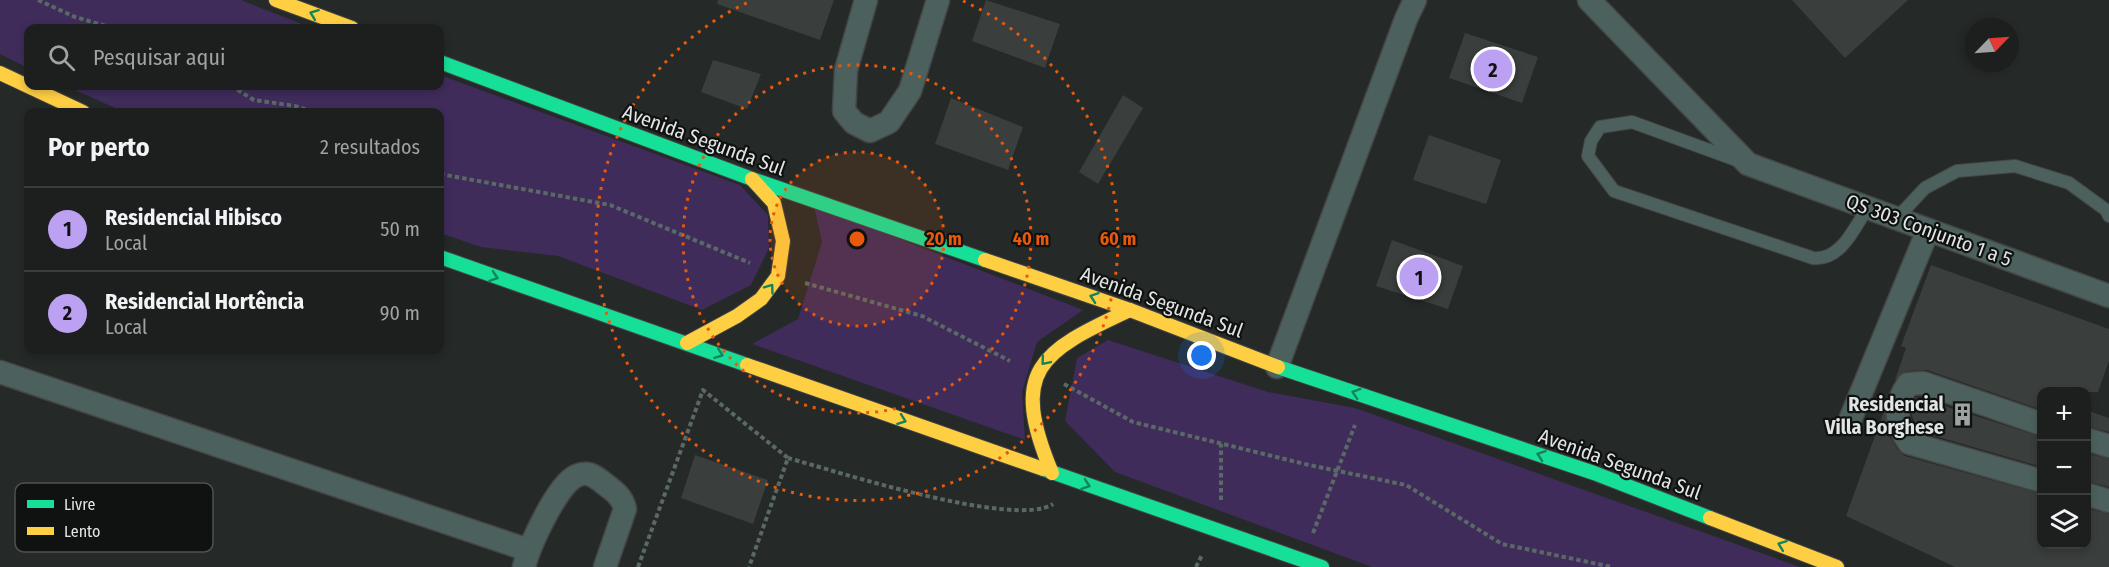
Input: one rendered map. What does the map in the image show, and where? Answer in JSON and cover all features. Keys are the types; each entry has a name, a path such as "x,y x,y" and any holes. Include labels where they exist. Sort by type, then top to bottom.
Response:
{"main road":[{"path":"283,1 342,24"},
{"name":"Avenida Segunda Sul","path":"444,64 752,179 1130,310 1277,367 1594,473 1837,567"},
{"path":"0,73 24,84"},
{"path":"36,90 74,108"},
{"path":"687,343 737,316 761,299 778,276 783,241 774,203 752,179"},
{"path":"444,258 1322,567"},
{"path":"1052,473 1035,432 1030,400 1038,370 1056,348 1130,310"}],"street":[{"path":"866,0 846,70 844,111 854,123 870,131 889,122 910,91 938,0"},
{"path":"1277,367 1415,0"},
{"path":"1588,0 1748,164"},
{"name":"QS 303 Conjunto 1 a 5","path":"1748,164 2109,296"},
{"path":"1850,420 1928,230"},
{"path":"0,372 526,559 564,486 576,476 592,474 619,495 625,509 605,567"},
{"path":"2037,422 1923,382 1908,384 1900,396 1896,411 1899,429 1910,443 2037,480"},
{"path":"2091,441 2109,446"},
{"path":"2089,495 2109,501"}],"lane":[{"path":"1748,164 1632,122 1600,127 1588,150 1588,156 1614,190 1813,258 1822,259 1841,247 1868,207"},
{"path":"1897,218 1925,188 1957,171 2015,166 2069,183 2106,210 2109,216"}],"path":[{"path":"38,0 75,17 99,24"},
{"path":"238,90 254,100 301,108"},
{"path":"638,567 703,390 788,458 930,499 1007,509 1039,510 1052,505 1052,473"},
{"path":"1303,560 1367,397"},
{"path":"750,567 788,458"}],"shaded area":[{"path":"0,0 241,0 302,24 24,24 24,66 0,54"},
{"path":"444,76 740,185 768,215 769,248 751,285 702,310 558,256 481,247 444,234 444,108 115,108 75,90 444,90"},
{"path":"814,206 1083,310 1037,342 1022,392 1025,440 752,344 798,319 822,242"},
{"path":"1108,340 1268,392 1355,408 1800,567 1372,567 1115,472 1065,421 1077,358"}],"building":[{"path":"718,0 834,0 820,40 717,4"},
{"path":"986,0 1060,24 1045,68 972,41"},
{"path":"1792,0 1908,0 1845,58"},
{"path":"1465,33 1538,57 1522,103 1449,78"},
{"path":"713,60 761,74 747,109 701,92"},
{"path":"1123,95 1143,108 1098,184 1079,172"},
{"path":"951,98 1023,127 1008,170 935,144"},
{"path":"1429,135 1501,160 1486,204 1413,180"},
{"path":"1392,240 1463,266 1448,309 1376,286"},
{"path":"1931,265 2109,329 2109,361 2098,392 2091,392 2091,387 2037,387 2037,408 1927,370 1907,371 1895,380 1906,348 1901,346"},
{"path":"1916,397 2037,435 2037,466 1918,431 1911,413"},
{"path":"1885,408 1888,434 1898,450 1905,456 2037,493 2037,549 2091,549 2091,509 2109,514 2109,567 1955,567 1846,516"},
{"path":"2091,412 2109,418 2109,432 2091,427"},
{"path":"2091,454 2109,459 2109,487 2091,482"},
{"path":"695,455 768,480 753,524 681,498"}],"traffic: fast":[{"path":"444,64 752,179 985,260"},
{"path":"444,258 747,365"},
{"path":"1278,367 1594,473 1710,518"},
{"path":"1043,469 1322,567"}],"traffic: slow":[{"path":"276,0 341,24"},
{"path":"0,73 24,84"},
{"path":"36,90 74,108"},
{"path":"687,343 737,316 761,299 778,276 783,241 774,203 752,179"},
{"path":"985,260 1130,310 1278,367"},
{"path":"1052,473 1039,438 1033,410 1034,387 1041,369 1054,353 1073,339 1130,310"},
{"path":"747,365 1043,469"},
{"path":"1710,518 1837,567"}],"place":[{"name":"Residencial Hortência","path":"1493,69"},
{"name":"Residencial Hibisco","path":"1419,277"},
{"name":"Residencial Villa Borghese","path":"1962,415"}]}
